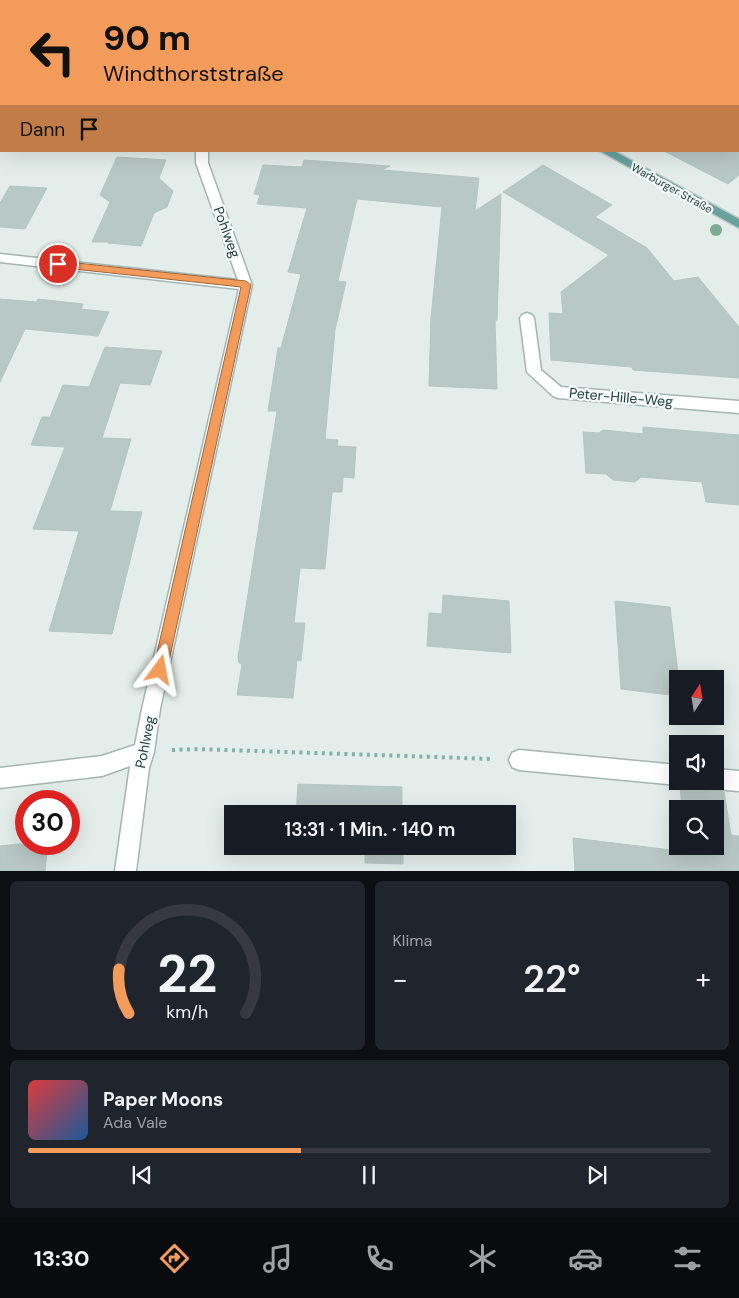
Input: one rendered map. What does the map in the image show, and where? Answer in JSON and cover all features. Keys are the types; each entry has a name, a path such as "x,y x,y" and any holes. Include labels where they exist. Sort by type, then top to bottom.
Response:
{"main road":[{"name":"Warburger Straße","path":"607,152 739,224"}],"street":[{"name":"Pohlweg","path":"125,870 139,768 144,752 151,709 246,285 202,163 202,152"},
{"path":"0,258 246,285"},
{"name":"Peter-Hille-Weg","path":"527,318 534,372 558,392 739,407"},
{"path":"0,778 102,766 144,752"},
{"path":"519,760 669,774"},
{"path":"724,780 739,781"}],"path":[{"path":"144,752 198,748 519,760"}],"building":[{"path":"666,152 739,152 739,175 728,184"},
{"path":"117,157 166,160 159,178 173,191 167,207 154,213 141,246 92,242 110,202 100,195"},
{"path":"304,160 390,166 382,170 479,178 475,211 501,194 497,320 495,320 497,389 429,386 431,318 442,207 357,199 338,281 346,282 335,330 325,439 338,440 337,446 356,447 354,478 343,477 342,492 332,492 325,569 300,568 294,623 305,623 301,661 297,660 293,698 237,695 242,664 239,663 238,657 277,411 268,411 278,348 281,348 301,274 288,272 307,208 257,204 260,195 254,194 263,165 302,167"},
{"path":"543,165 612,205 595,217 647,248 674,281 698,277 739,327 739,378 633,370 632,367 551,360 549,313 563,314 561,292 609,255 503,192"},
{"path":"10,186 47,188 25,229 0,227 0,203"},
{"path":"0,299 37,302 38,299 83,304 81,309 109,312 98,336 25,329 0,382"},
{"path":"105,347 162,351 150,385 120,383 102,438 131,439 110,511 142,512 112,634 49,631 79,531 33,529 65,447 31,445 42,417 50,417 63,385 89,387"},
{"path":"643,427 739,435 739,505 706,502 702,482 641,477 635,482 613,480 606,474 586,473 583,432 599,433 603,430 643,434"},
{"path":"443,595 509,601 511,653 427,646 429,613 442,614"},
{"path":"615,601 670,607 678,670 669,670 669,695 621,689"},
{"path":"298,784 402,787 402,805 297,805"},
{"path":"680,790 724,792 731,835 739,836 739,871 575,871 573,838 669,850 669,855 724,855 724,800 681,800"},
{"path":"15,844 15,855 47,855 45,871 0,871 0,846"},
{"path":"365,855 403,855 403,864 365,863"}],"route":[{"path":"58,264 246,285 160,670"}]}
